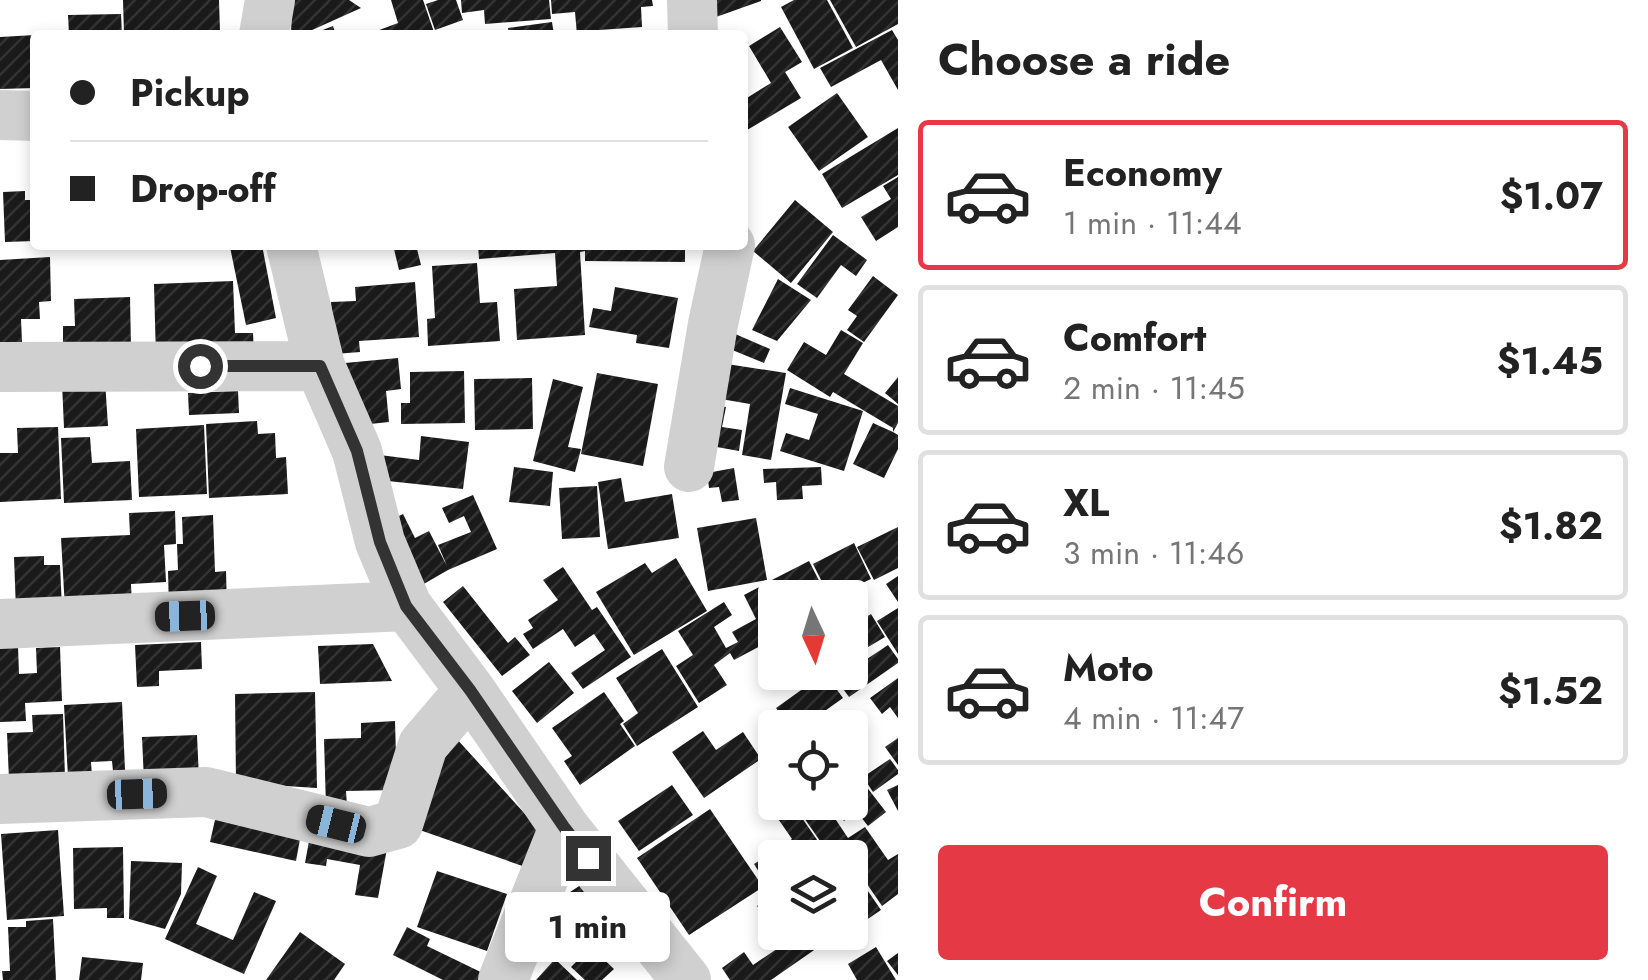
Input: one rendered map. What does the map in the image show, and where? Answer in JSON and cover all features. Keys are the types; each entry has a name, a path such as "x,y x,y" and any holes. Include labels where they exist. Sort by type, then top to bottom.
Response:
{"street":[{"path":"265,30 270,0"},
{"path":"692,0 693,30"},
{"path":"0,115 30,116"},
{"path":"292,250 320,366 357,451 380,542 406,606 470,690 564,827 686,980"},
{"path":"689,467 729,250"},
{"path":"0,367 320,366"},
{"path":"0,624 406,606"},
{"path":"0,799 206,792 369,832 398,824 423,745 470,690"},
{"path":"502,980 564,827"}],"building":[{"path":"123,0 219,0 220,30 124,30"},
{"path":"292,0 349,0 361,8 312,30 291,30"},
{"path":"391,0 423,0 433,30 379,30 398,23"},
{"path":"456,0 463,20 435,30 426,4"},
{"path":"461,0 549,0 551,19 485,24 484,10 462,13"},
{"path":"551,0 652,0 653,6 641,7 642,27 577,30 575,12 552,14"},
{"path":"710,0 761,0 761,1 716,17"},
{"path":"794,0 827,0 853,48 814,69 781,7"},
{"path":"830,0 898,0 898,24 856,47"},
{"path":"121,14 122,30 69,30 68,15"},
{"path":"552,22 553,30 508,30"},
{"path":"780,27 802,62 785,72 801,98 748,129 748,97 771,83 749,46"},
{"path":"892,30 898,40 898,90 881,60 831,87 820,68"},
{"path":"30,35 30,88 0,89 0,37"},
{"path":"837,93 868,137 819,171 788,127"},
{"path":"898,128 898,175 842,208 822,174"},
{"path":"898,177 898,227 876,241 861,217 891,199 883,186"},
{"path":"25,191 25,200 30,200 30,241 5,242 3,192"},
{"path":"795,200 833,232 791,283 753,251"},
{"path":"833,235 867,260 856,276 841,265 817,298 797,284"},
{"path":"231,250 263,250 276,318 246,325"},
{"path":"394,250 417,250 421,265 399,270"},
{"path":"478,250 685,250 685,262 585,261 585,251 580,252 585,335 517,340 514,289 557,286 555,253 479,259"},
{"path":"50,257 51,301 39,302 40,319 21,319 22,342 0,343 0,260"},
{"path":"477,263 480,303 497,302 500,341 428,346 427,319 435,318 432,266"},
{"path":"873,276 898,295 864,342 847,330 857,316 848,310"},
{"path":"778,279 811,300 777,341 752,330"},
{"path":"233,281 235,333 253,333 254,355 156,359 154,284"},
{"path":"415,282 419,337 359,341 360,352 335,354 331,302 356,301 355,287"},
{"path":"615,287 678,298 669,348 636,343 637,335 589,327 593,308 611,311"},
{"path":"130,297 131,348 63,351 63,326 75,326 74,299"},
{"path":"726,330 770,349 764,363 720,345"},
{"path":"841,330 863,343 844,374 898,406 898,423 893,432 893,428 833,392 830,397 787,370 804,342 826,355"},
{"path":"398,358 401,389 386,391 389,422 351,426 345,363"},
{"path":"727,364 786,373 771,460 742,455 750,404 721,399"},
{"path":"464,371 465,423 401,424 401,403 410,403 410,372"},
{"path":"597,373 658,384 643,466 581,454"},
{"path":"898,377 898,404 885,393"},
{"path":"532,378 533,429 475,430 474,379"},
{"path":"553,379 583,387 568,447 581,449 575,472 533,461"},
{"path":"105,381 108,426 64,428 62,383"},
{"path":"790,388 863,411 844,471 780,451 786,433 809,440 818,414 785,404"},
{"path":"238,391 239,413 189,415 188,393"},
{"path":"707,404 726,407 722,427 742,430 739,451 700,444"},
{"path":"257,421 258,434 275,433 276,458 286,457 288,494 209,498 206,424"},
{"path":"873,423 898,435 898,449 884,478 853,464"},
{"path":"204,425 207,494 139,497 136,429"},
{"path":"58,427 61,499 0,502 0,453 18,453 17,428"},
{"path":"421,436 469,442 463,489 369,479 372,454 419,460"},
{"path":"90,437 92,463 130,461 132,500 64,503 61,438"},
{"path":"514,467 553,472 550,506 509,502"},
{"path":"821,467 822,485 802,486 803,499 777,500 776,482 764,483 763,469"},
{"path":"734,468 739,500 722,502 719,487 709,488 707,473"},
{"path":"621,478 625,502 672,494 679,538 608,549 598,482"},
{"path":"597,486 600,537 562,539 559,488"},
{"path":"473,495 497,549 415,589 382,524 403,514 415,538 429,531 447,566 438,545 471,532 464,516 449,523 442,508"},
{"path":"175,511 176,544 164,545 166,582 131,584 132,606 65,609 61,538 130,535 129,513"},
{"path":"213,515 215,572 226,571 227,607 169,609 168,571 178,570 177,544 183,544 182,517"},
{"path":"756,518 767,580 708,591 697,528"},
{"path":"898,527 898,568 874,580 857,547"},
{"path":"854,543 871,579 821,580 813,564"},
{"path":"44,556 44,565 60,565 62,608 16,610 14,557"},
{"path":"676,558 707,611 634,655 596,592 645,563 652,573"},
{"path":"809,561 819,580 772,580"},
{"path":"563,567 592,610 597,607 631,657 583,689 571,673 605,650 594,634 575,647 563,629 533,649 523,634 533,628 528,620 558,600 543,580"},
{"path":"898,576 898,602 886,584"},
{"path":"463,586 508,643 515,637 530,655 502,676 443,602"},
{"path":"758,588 758,647 734,660 730,653 714,665 727,685 699,703 676,666 693,655 678,631 724,602 732,615 714,627 726,648 738,642 732,632 756,619 744,595"},
{"path":"898,608 898,654 877,621"},
{"path":"871,614 885,637 868,647 868,616"},
{"path":"201,642 202,669 159,671 159,686 137,687 135,645"},
{"path":"373,644 392,681 320,684 318,646"},
{"path":"888,645 898,663 868,684 868,658"},
{"path":"18,646 19,674 37,673 36,648 60,647 62,701 25,703 26,721 0,722 0,647"},
{"path":"662,649 698,707 637,746 623,724 638,713 616,678"},
{"path":"549,662 574,693 537,723 512,691"},
{"path":"898,678 898,718 890,707 882,714 870,698"},
{"path":"801,690 837,690 843,698 826,710 776,708"},
{"path":"315,692 317,788 236,783 235,694"},
{"path":"604,692 635,746 580,785 564,761 572,756 552,728"},
{"path":"122,702 125,770 113,771 112,761 91,762 92,776 68,777 64,705"},
{"path":"63,714 65,778 9,780 7,733 33,732 32,715"},
{"path":"395,721 397,790 346,791 347,807 326,807 324,739 361,738 361,723"},
{"path":"445,726 547,838 534,870 411,827"},
{"path":"703,731 716,750 743,732 758,754 758,761 704,798 672,752"},
{"path":"197,735 199,779 144,781 142,737"},
{"path":"898,738 898,765 885,747"},
{"path":"890,759 898,770 898,774 873,792 868,774"},
{"path":"672,785 693,815 639,851 618,821"},
{"path":"898,785 898,811 887,790"},
{"path":"868,789 886,812 868,826 863,820 868,820"},
{"path":"710,809 758,880 758,890 689,935 637,858"},
{"path":"217,811 302,828 296,861 210,842"},
{"path":"779,820 803,820 817,840 790,840"},
{"path":"805,820 836,820 848,838 865,827 888,860 898,854 898,894 882,906 868,885 868,840 819,840"},
{"path":"58,830 64,916 7,920 1,834"},
{"path":"311,830 388,843 378,898 355,895 360,865 327,859 326,866 305,863"},
{"path":"123,847 124,918 107,918 107,908 74,909 73,848"},
{"path":"131,861 182,863 181,894 165,929 129,919"},
{"path":"198,867 217,876 196,924 233,940 254,892 276,901 244,974 165,939"},
{"path":"437,871 507,894 487,951 417,927"},
{"path":"596,875 629,925 600,944 567,894"},
{"path":"868,891 881,910 868,919"},
{"path":"53,919 56,980 3,980 2,971 10,971 8,927 26,927 26,921"},
{"path":"407,927 430,939 427,946 491,977 443,980 393,955"},
{"path":"300,932 345,964 334,980 266,980"},
{"path":"591,947 614,969 602,980 585,980 571,967"},
{"path":"876,947 896,980 857,980 848,964"},
{"path":"775,950 814,950 771,980 730,980 722,968 744,952 753,965"},
{"path":"898,953 898,975 887,961"},
{"path":"82,957 143,963 141,980 79,980"},
{"path":"555,959 577,980 536,980"}],"route":[{"path":"200,366 320,366 357,451 380,542 406,606 588,858"}]}
